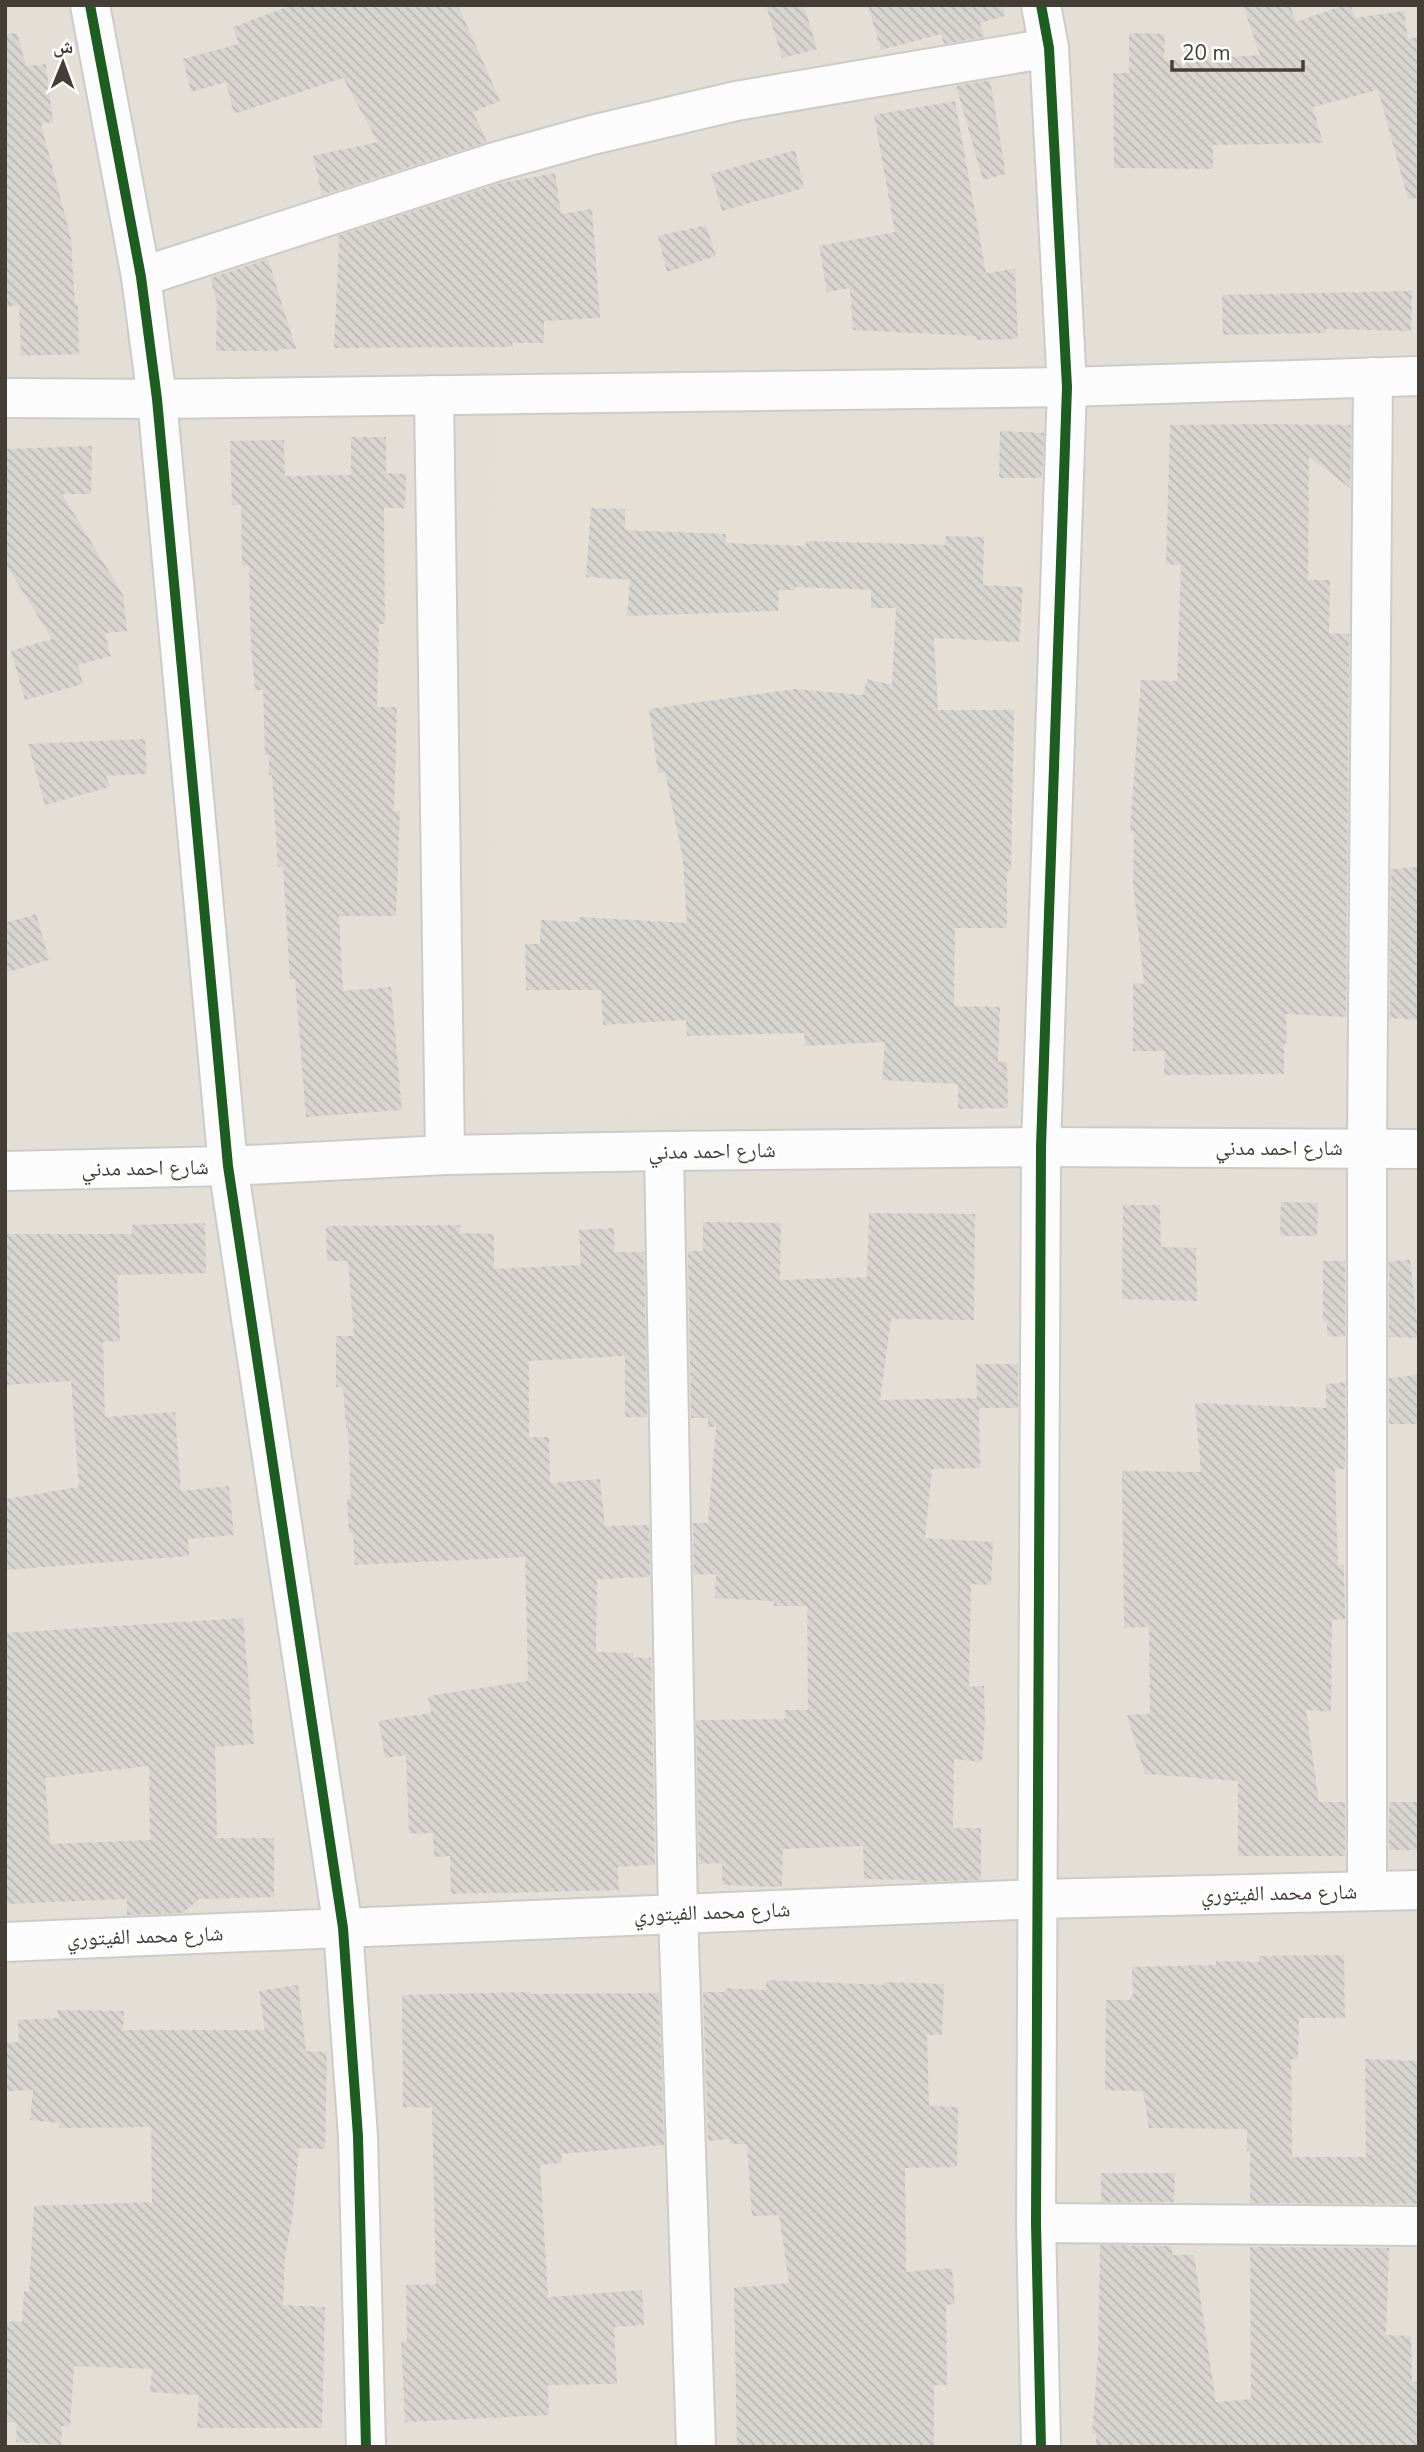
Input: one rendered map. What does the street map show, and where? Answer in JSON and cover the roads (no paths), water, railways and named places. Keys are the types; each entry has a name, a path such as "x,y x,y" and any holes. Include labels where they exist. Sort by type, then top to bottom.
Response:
{"street":[{"path":"90,5 141,276 157,399 228,1166 343,1928 358,2136 366,2447"},
{"path":"1041,5 1049,48 1067,387 1041,1147 1036,2223 1041,2447"},
{"path":"141,276 495,162 592,135 736,101 1049,48"},
{"path":"5,398 157,399 1067,387 1419,376"},
{"path":"1367,1891 1367,1148 1373,377"},
{"path":"435,395 445,1155"},
{"name":"شارع احمد مدني","path":"5,1171 228,1166 445,1155 664,1151 1041,1147 1419,1149"},
{"path":"664,1151 678,1913 696,2447"},
{"name":"شارع محمد الفيتوري","path":"5,1942 1039,1899 1419,1890"},
{"path":"1036,2223 1419,2226"}]}
